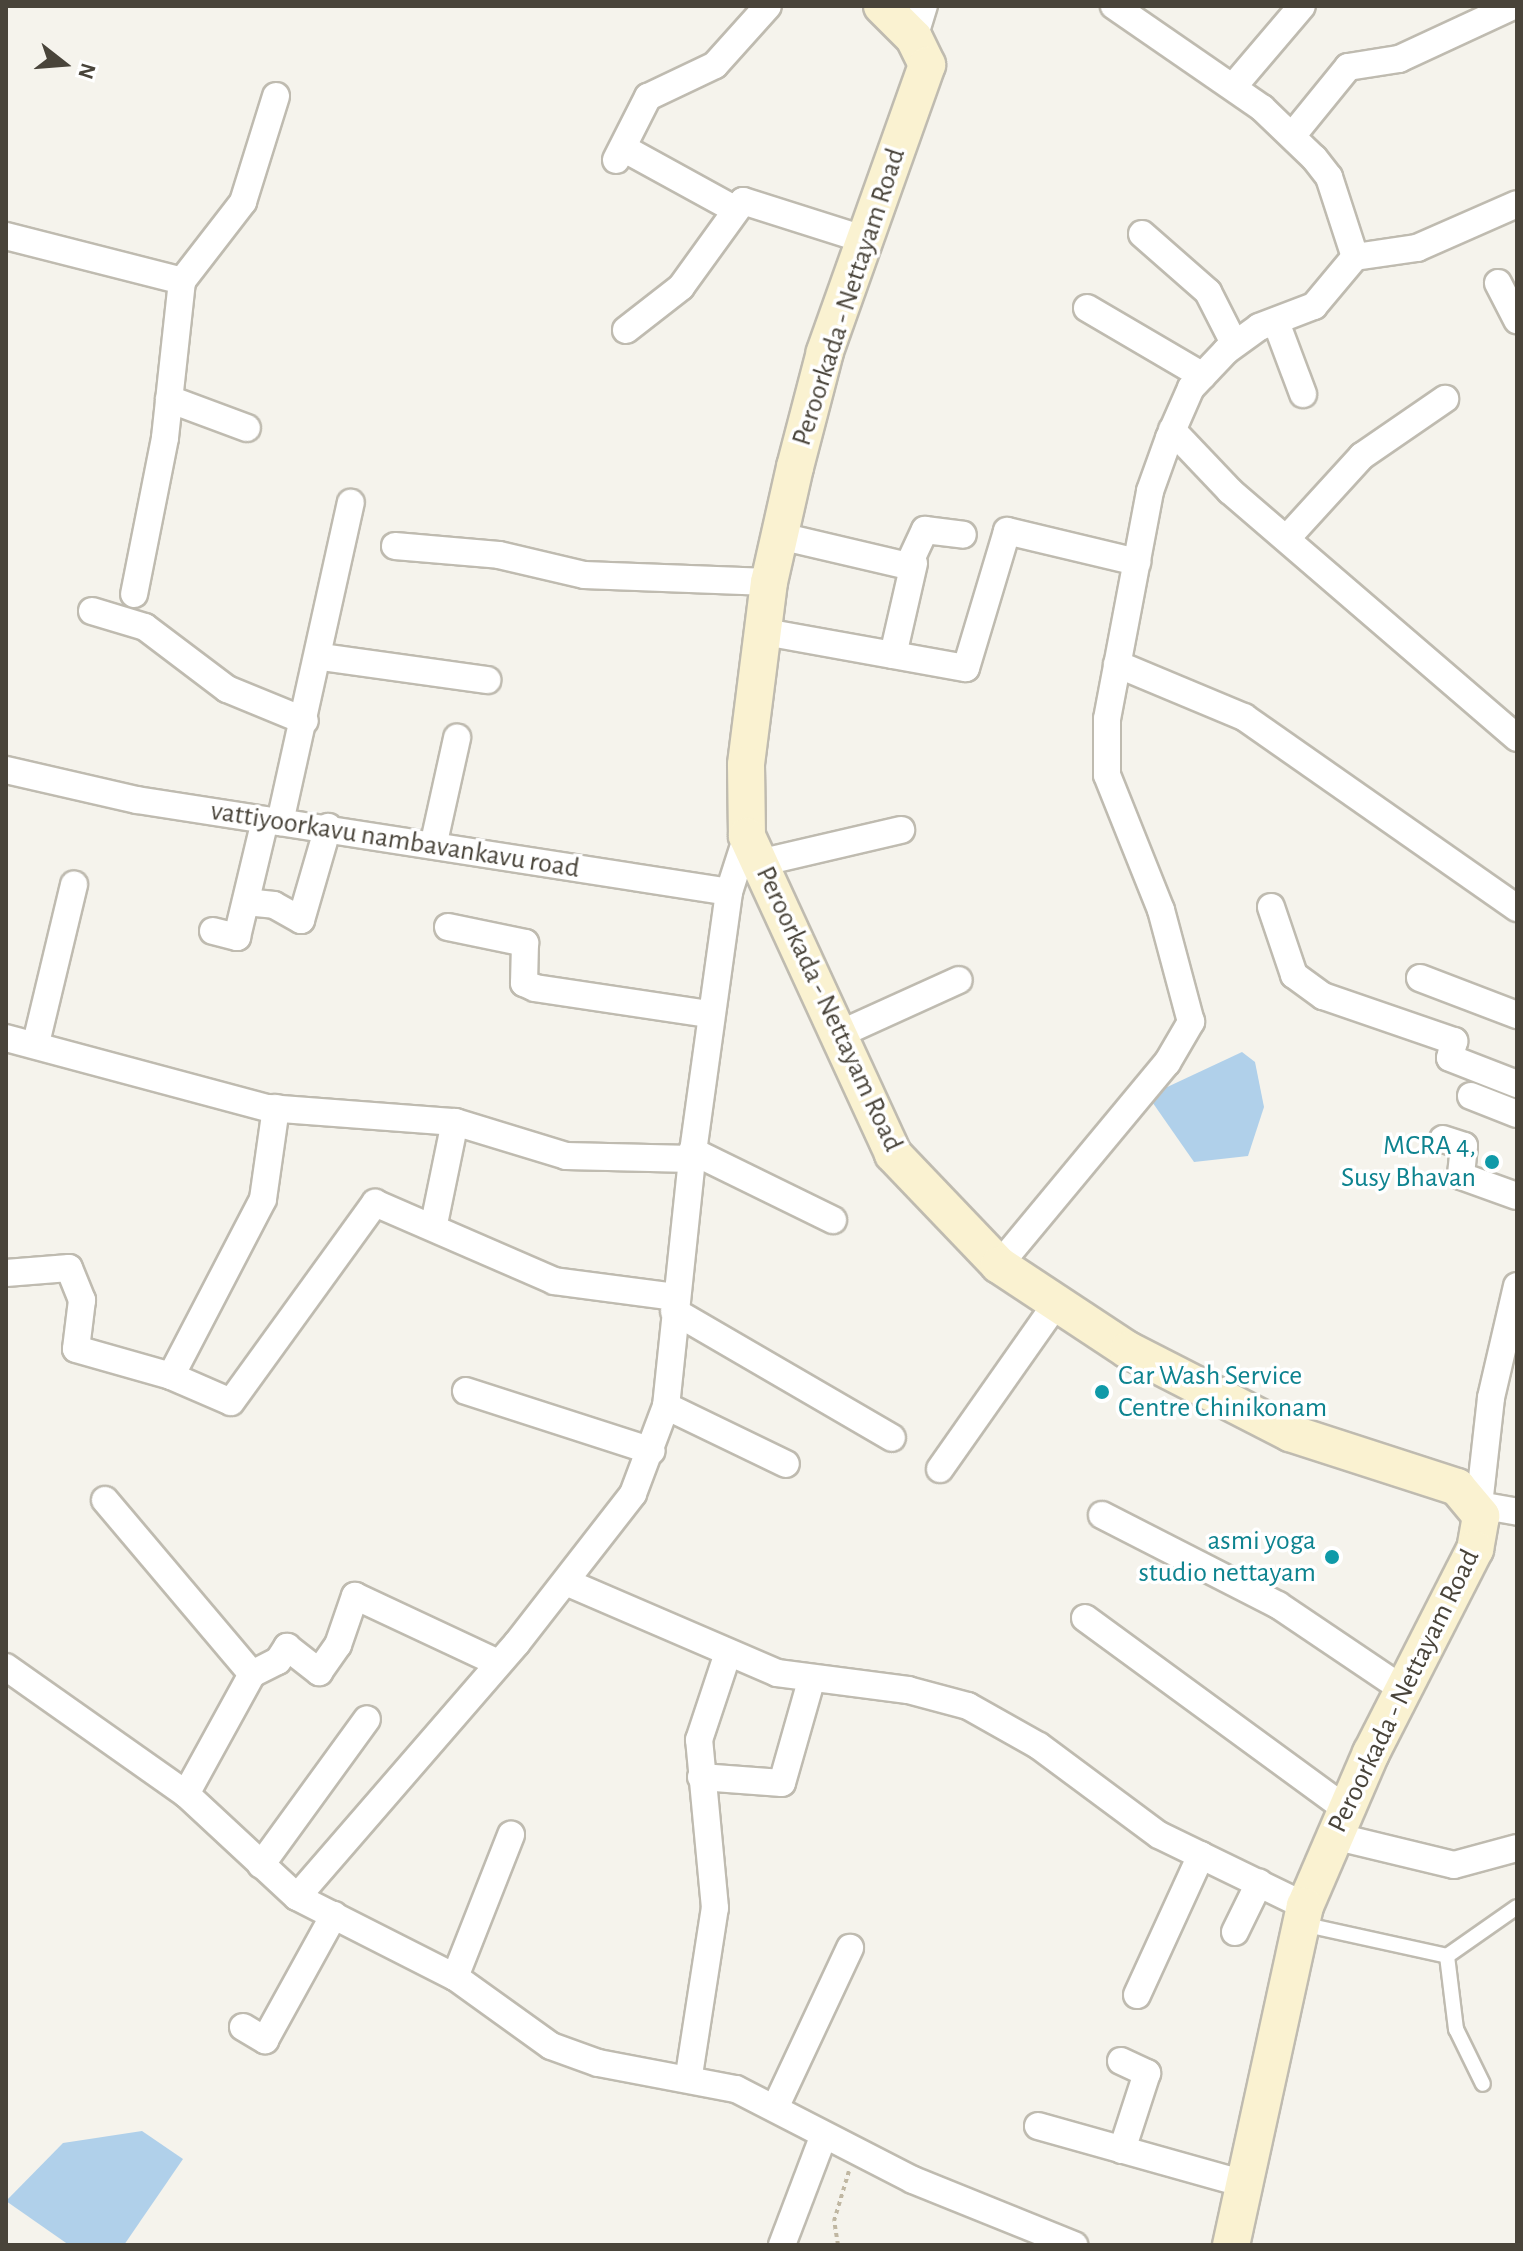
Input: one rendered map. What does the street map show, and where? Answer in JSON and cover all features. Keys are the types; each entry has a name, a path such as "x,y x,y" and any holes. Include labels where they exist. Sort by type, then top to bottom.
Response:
{"street":[{"path":"734,209 619,154 648,97 715,65 768,6"},
{"name":"Peroorkada - Nettayam Road","path":"882,6 919,22 927,65 825,352 769,582 746,765 753,850 842,1033 893,1154 999,1265 1056,1304 1290,1433 1457,1487 1479,1505 1475,1549 1340,1823 1303,1915 1241,2183 1231,2245"},
{"path":"1114,6 1233,87 1292,136 1329,177 1355,257"},
{"path":"1233,87 1302,6"},
{"path":"1292,136 1348,67 1399,59 1513,6"},
{"path":"134,594 169,399 182,281 243,202 276,96"},
{"path":"626,330 685,282 734,209 755,203 866,240"},
{"path":"999,1265 1167,1063 1191,1022 1161,910 1107,775 1117,664 1137,562 1172,430 1203,376 1234,343 1314,306 1355,257 1417,248 1517,204"},
{"path":"1142,234 1208,292 1228,318 1234,343"},
{"path":"6,236 182,281"},
{"path":"1498,283 1517,320"},
{"path":"1087,308 1203,376"},
{"path":"1276,322 1303,394"},
{"path":"169,399 247,428"},
{"path":"1288,537 1362,456 1445,399"},
{"path":"1172,430 1288,537 1517,738"},
{"path":"213,931 237,937 305,721 321,657 351,503"},
{"path":"893,655 914,563 925,530 963,535"},
{"path":"765,632 966,668 1007,531 1137,562"},
{"path":"780,536 914,563"},
{"path":"395,546 499,555 584,575 769,582"},
{"path":"92,611 145,627 227,689 305,721"},
{"path":"321,657 487,680"},
{"path":"1117,664 1244,717 1517,908"},
{"path":"434,842 457,738"},
{"name":"vattiyoorkavu nambavankavu road","path":"6,770 272,821 434,842 729,892"},
{"path":"246,902 274,905 301,920 328,827"},
{"path":"297,1897 566,1582 633,1494 652,1451 666,1406 708,1014 729,892 753,850 901,830"},
{"path":"36,1043 74,885"},
{"path":"1271,907 1294,975 1323,996 1454,1041 1450,1058 1517,1084"},
{"path":"448,927 525,943 524,983 535,988 708,1014"},
{"path":"1420,978 1517,1015"},
{"path":"842,1033 959,980"},
{"path":"6,1038 36,1043 276,1108 455,1122 566,1156 692,1155 833,1220"},
{"path":"1471,1096 1517,1114"},
{"path":"171,1376 263,1199 276,1108"},
{"path":"434,1224 455,1122"},
{"path":"1443,1139 1464,1146 1461,1176 1517,1196"},
{"path":"6,1273 69,1268 82,1300 76,1349 171,1376 231,1402 375,1203 434,1224 554,1281 675,1304 892,1438"},
{"path":"1517,1286 1491,1398 1479,1505 1517,1512"},
{"path":"940,1469 1056,1304"},
{"path":"466,1391 652,1451"},
{"path":"666,1406 786,1464"},
{"path":"105,1500 252,1674"},
{"path":"1102,1515 1278,1605 1404,1690"},
{"path":"566,1582 727,1656 812,1678 968,1706 1039,1746 1132,1818 1259,1883 1303,1915"},
{"path":"186,1794 252,1674 278,1661 287,1647 319,1672 338,1645 355,1596 498,1663"},
{"path":"1085,1618 1340,1823 1454,1865 1517,1848"},
{"path":"689,2075 715,1908 699,1740 727,1656"},
{"path":"6,1667 186,1794 297,1897 455,1977 551,2046 598,2063 689,2075 775,2108 855,2153 1074,2245"},
{"path":"701,1777 782,1783 812,1678"},
{"path":"261,1865 367,1719"},
{"path":"455,1977 511,1835"},
{"path":"1137,1995 1201,1855"},
{"path":"1235,1932 1259,1883"},
{"path":"243,2027 265,2040 334,1915"},
{"path":"775,2108 850,1948"},
{"path":"1121,2061 1147,2073 1122,2150"},
{"path":"1038,2126 1241,2183"},
{"path":"782,2245 823,2137"}],"lane":[{"path":"1447,1956 1517,1907"},
{"path":"1303,1915 1447,1956"},
{"path":"1447,1956 1453,2017 1483,2084"}],"path":[{"path":"838,2245 834,2221 855,2153"}],"water":[{"path":"1242,1052 1255,1062 1264,1107 1248,1156 1194,1162 1148,1096"},
{"path":"142,2131 183,2159 124,2245 69,2245 6,2201 63,2143"}],"place":[{"name":"MCRA 4, Susy Bhavan","path":"1492,1162"},
{"name":"Car Wash Service Centre Chinikonam","path":"1102,1392"},
{"name":"asmi yoga studio nettayam","path":"1332,1557"}]}
